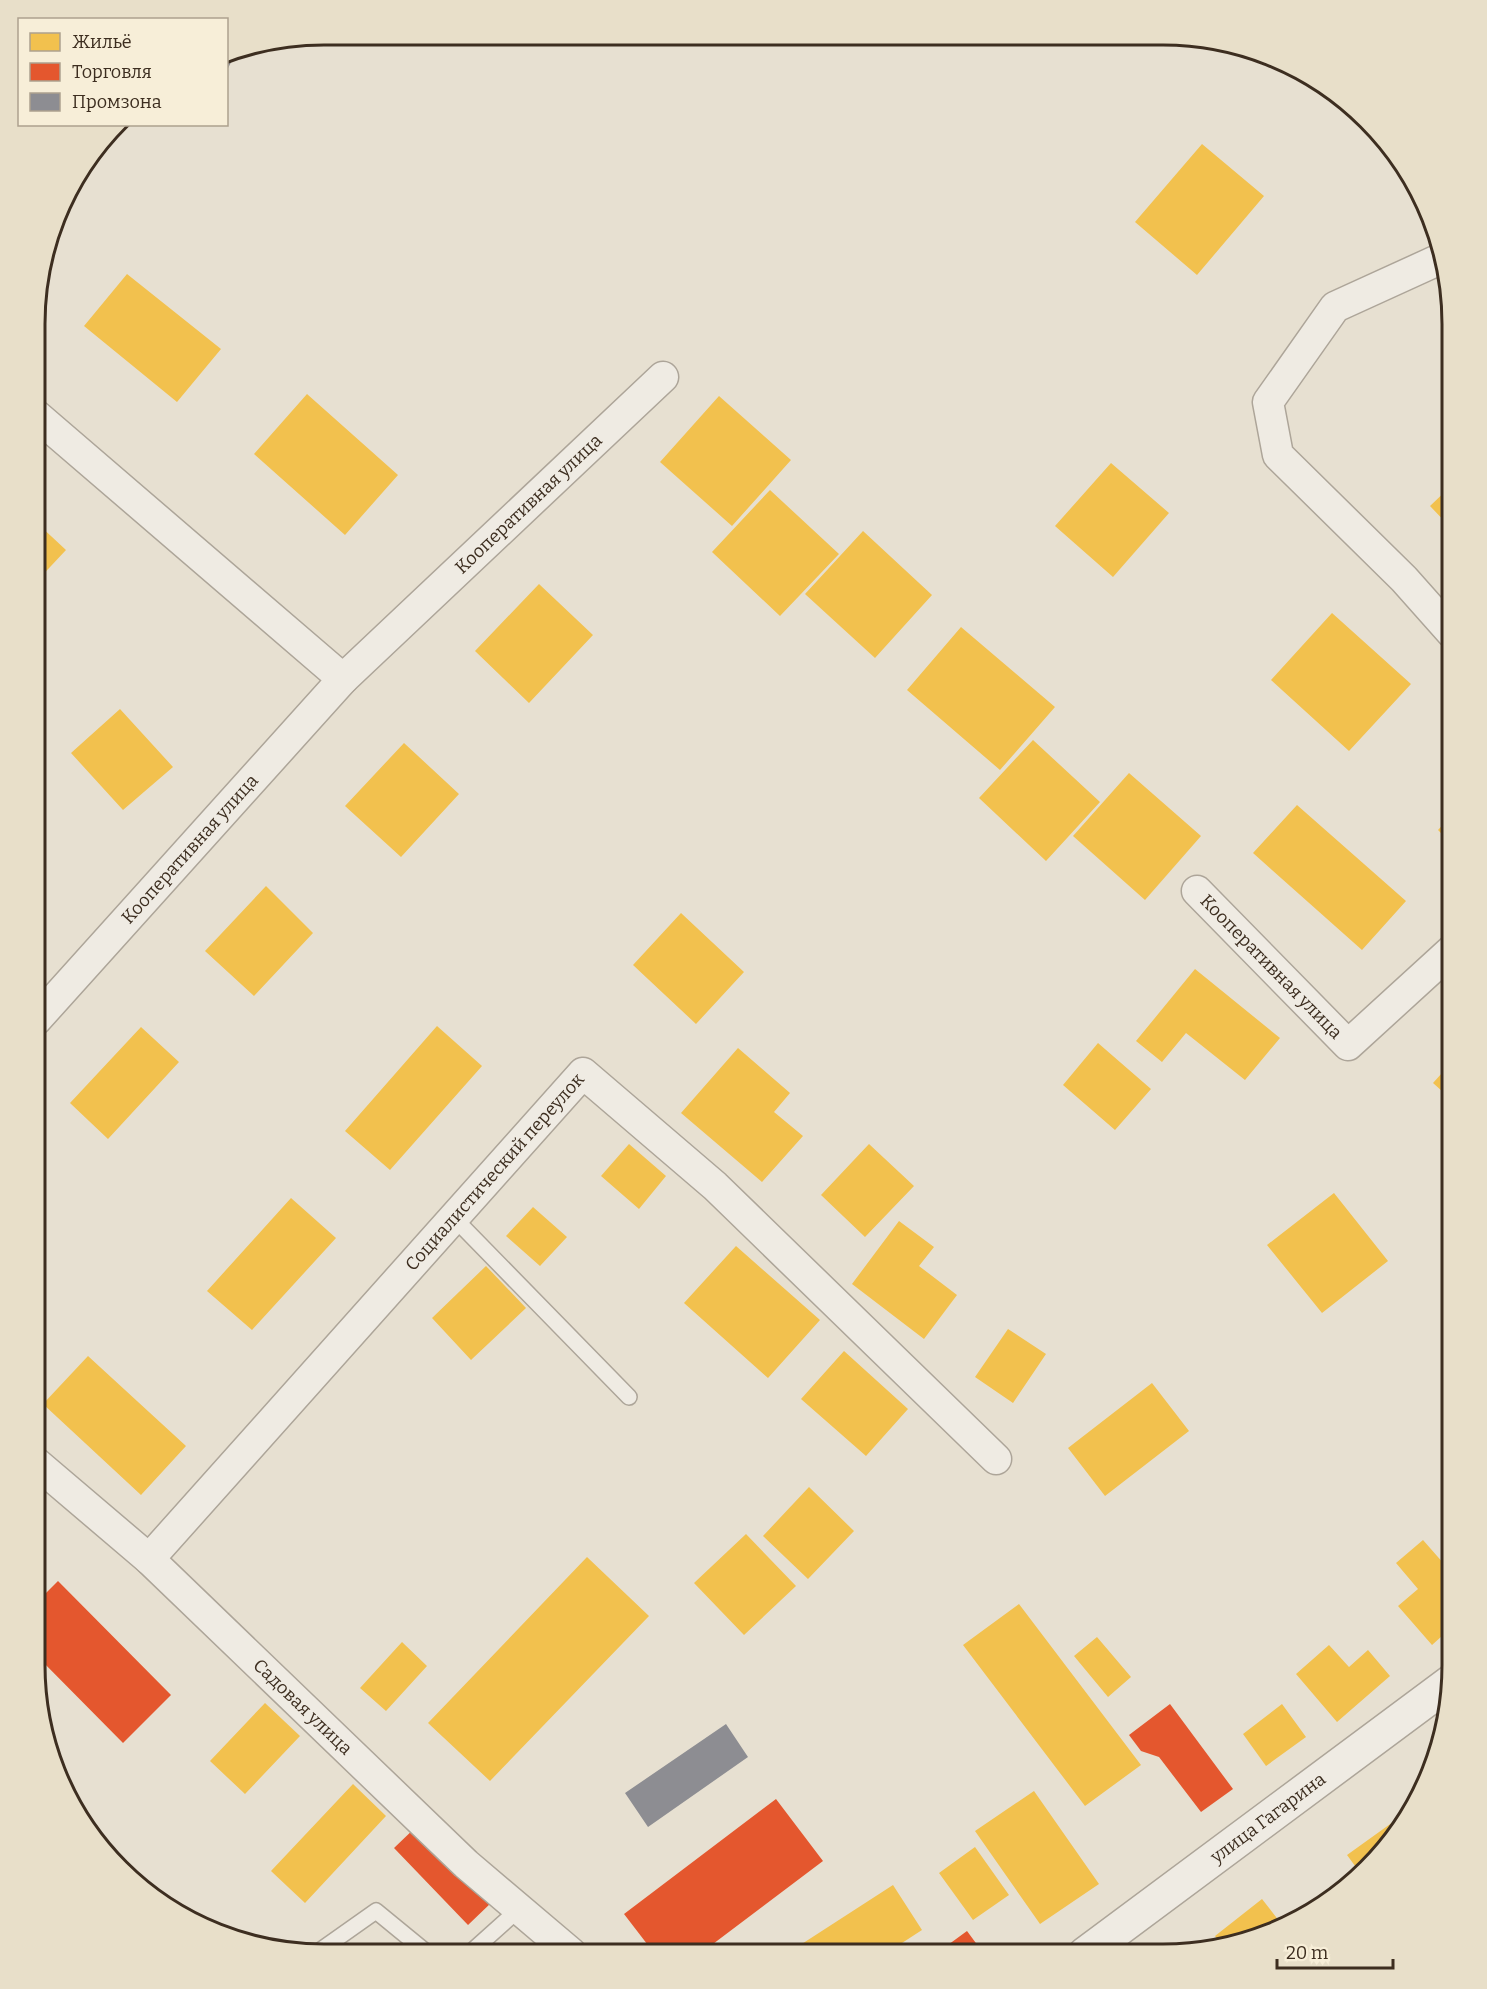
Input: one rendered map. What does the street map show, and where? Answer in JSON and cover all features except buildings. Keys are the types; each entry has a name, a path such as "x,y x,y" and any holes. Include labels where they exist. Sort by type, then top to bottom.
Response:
{"street":[{"path":"1435,262 1335,307 1268,402 1278,454 1404,579 1442,622"},
{"name":"Кооперативная улица","path":"45,1010 343,679 663,377"},
{"path":"45,423 343,679"},
{"name":"Кооперативная улица","path":"1197,891 1348,1045 1442,959"},
{"name":"Социалистический переулок","path":"149,1559 583,1073 715,1186 996,1459"},
{"name":"Садовая улица","path":"45,1471 149,1559 466,1864 561,1944"},
{"name":"улица Гагарина","path":"1098,1944 1441,1690"}],"lane":[{"path":"454,1218 629,1397"},
{"path":"480,1944 519,1909"},
{"path":"329,1944 376,1911 416,1944"}]}
